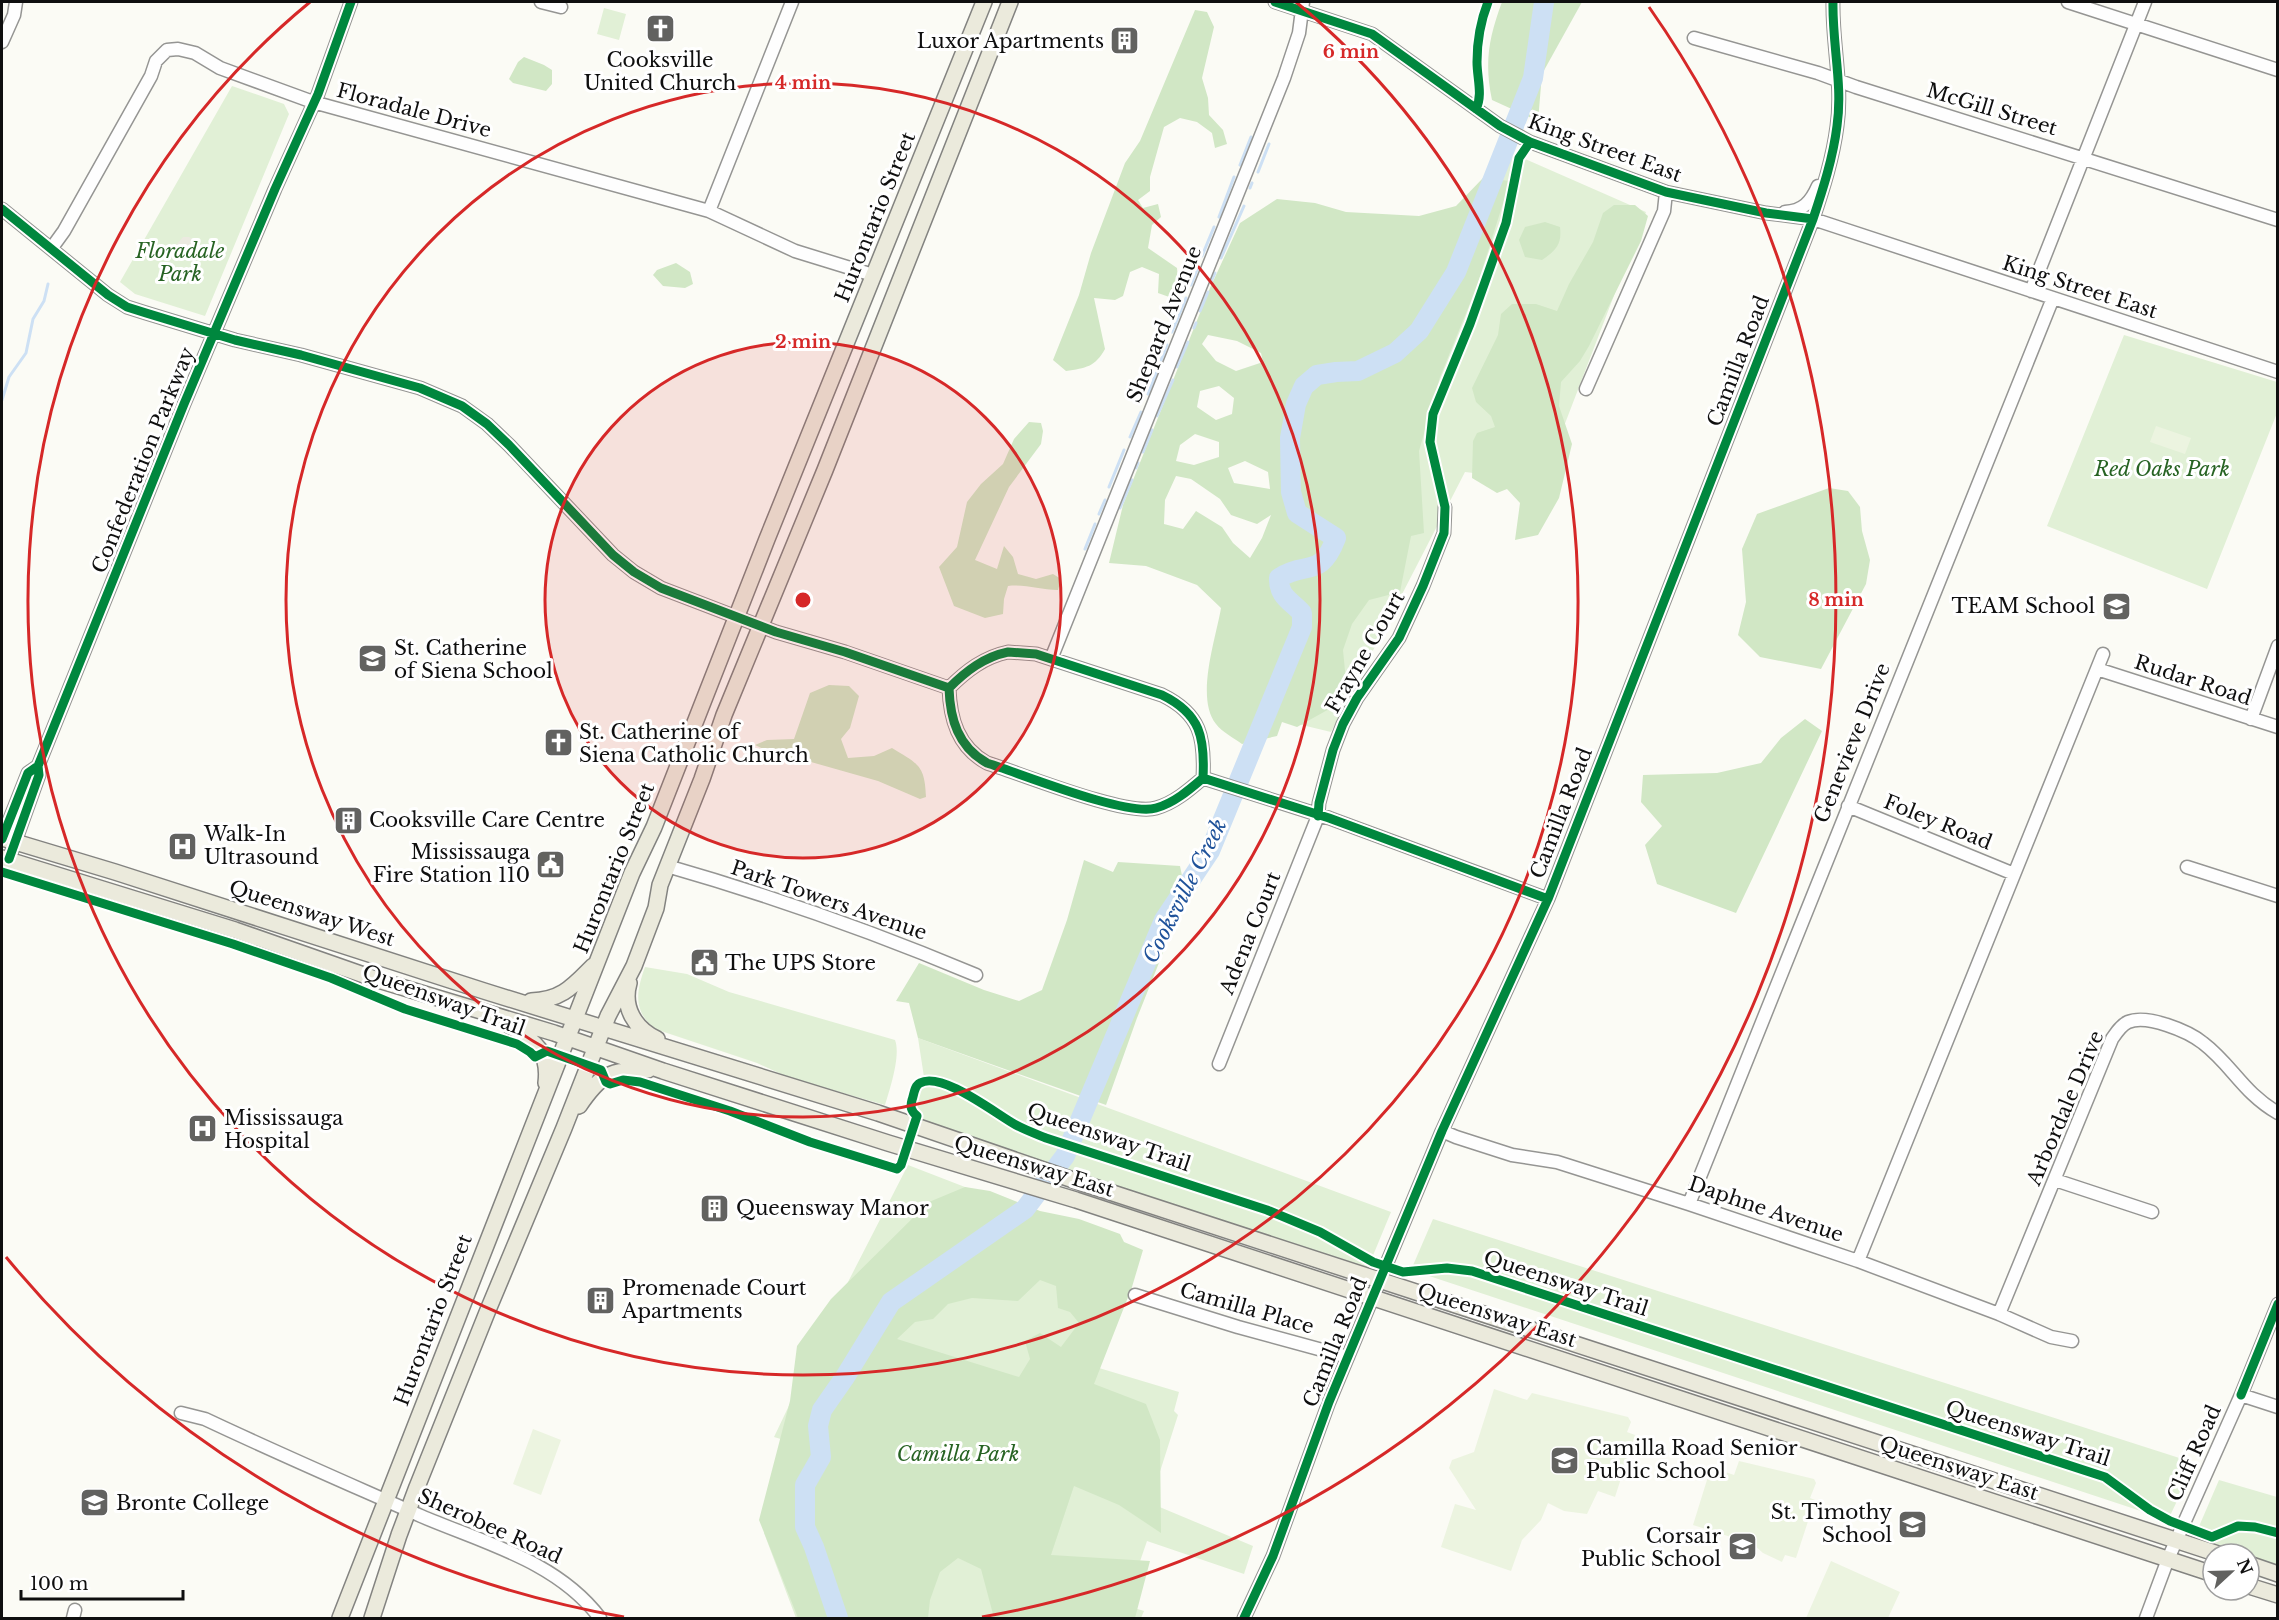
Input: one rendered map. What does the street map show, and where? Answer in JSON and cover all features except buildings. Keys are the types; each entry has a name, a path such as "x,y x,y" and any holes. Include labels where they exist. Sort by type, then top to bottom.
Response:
{"main road":[{"name":"Hurontario Street","path":"340,1618 567,1038 984,2"},
{"path":"698,1058 647,1034 633,1018 625,996 656,908 660,885 760,625 869,361 1010,2"},
{"name":"Queensway West","path":"5,840 258,917 603,1028"},
{"name":"Queensway West","path":"5,859 234,930 378,980 595,1047"},
{"path":"519,1002 542,1001 561,995 599,960"},
{"path":"372,1618 408,1510 488,1310 603,1028 634,966"},
{"path":"496,1017 539,1048 548,1065 544,1097"},
{"name":"Queensway East","path":"603,1028 878,1113 1076,1181 2201,1548"},
{"name":"Queensway East","path":"595,1047 663,1071 1076,1200 2201,1570"},
{"path":"564,1128 591,1089 603,1077 625,1070 663,1071"},
{"path":"2261,1568 2277,1574"},
{"path":"2261,1590 2277,1595"}],"street":[{"path":"2,42 14,15 16,2"},
{"name":"Confederation Parkway","path":"5,859 5,840 39,775 38,766 215,333 318,94 351,2"},
{"path":"542,2 561,7"},
{"path":"709,211 792,2"},
{"name":"King Street East","path":"1275,2 1302,6 1372,34 1500,126 1520,137 1576,160 1666,192 1766,213 1813,219 2277,372"},
{"name":"Camilla Road","path":"1244,1618 1273,1556 1306,1460 1442,1131 1548,898 1813,219 1837,125 1838,80 1833,2"},
{"path":"2068,2 2277,70"},
{"path":"2031,291 2145,2"},
{"name":"Shepard Avenue","path":"1051,659 1280,88 1299,33 1302,6"},
{"name":"McGill Street","path":"1694,38 1818,72 2277,220"},
{"name":"Floradale Drive","path":"51,249 70,220 151,76 156,61 167,50 178,49 195,53 220,68 313,102 709,211 795,251 873,275"},
{"path":"1766,213 1797,212 1807,204 1815,193 1831,155"},
{"path":"1586,389 1664,211 1666,192"},
{"path":"2,209 108,295 127,306 215,333 420,388 462,406 487,424 509,445 604,546 634,572 661,588 760,625 949,688"},
{"name":"Genevieve Drive","path":"1689,1204 2053,298"},
{"name":"Frayne Court","path":"1318,816 1319,803 1333,750 1343,724 1357,698 1399,638 1444,533 1445,507"},
{"path":"2251,718 2277,646"},
{"path":"949,688 980,662 997,654 1020,652 1051,659 1162,696 1176,702 1188,712 1199,729 1208,780"},
{"path":"1858,1261 2103,654"},
{"name":"Rudar Road","path":"2097,669 2277,728"},
{"path":"949,688 950,709 959,736 976,757 987,763 1119,806 1142,810 1156,808 1173,801 1208,780 1318,816 1548,898"},
{"name":"Foley Road","path":"1848,806 2014,874"},
{"name":"Adena Court","path":"1219,1064 1318,816"},
{"name":"Park Towers Avenue","path":"667,866 816,913 907,946 976,975"},
{"path":"2187,867 2277,897"},
{"name":"Arbordale Drive","path":"1999,1314 2112,1039 2128,1022 2140,1020 2157,1022 2191,1035 2216,1055 2248,1093 2277,1113"},
{"name":"Daphne Avenue","path":"1442,1131 1512,1155 1557,1162 1689,1204 1858,1261 1999,1314 2051,1337 2072,1341"},
{"path":"2055,1180 2152,1212"},
{"name":"Camilla Place","path":"1135,1295 1348,1357"},
{"name":"Cliff Road","path":"2146,1618 2168,1559 2241,1395 2277,1304"},
{"path":"2241,1395 2277,1407"},
{"name":"Sherobee Road","path":"180,1413 206,1419 408,1510 502,1549 556,1576 577,1593 600,1618"}],"green space":[{"path":"1502,2 1582,2 1542,74 1538,121 1492,100 1488,74 1489,50"},
{"path":"604,8 626,14 619,40 597,34"},
{"path":"1195,10 1207,12 1214,27 1202,78 1208,98 1209,115 1223,130 1227,144 1215,148 1212,133 1197,122 1180,118 1164,127 1150,177 1150,191 1138,200 1143,208 1158,204 1161,217 1152,225 1148,248 1177,268 1178,280 1172,298 1158,293 1159,274 1142,267 1130,272 1123,296 1115,300 1094,298 1105,349 1098,360 1089,366 1066,371 1053,360 1079,295 1091,253 1125,163 1140,141"},
{"path":"524,57 552,70 552,84 546,91 513,83 509,79 518,62"},
{"name":"Floradale Park","path":"232,86 284,104 289,114 205,316 135,294 120,282"},
{"path":"1498,147 1646,212 1543,481 1465,472 1331,732 1273,718"},
{"path":"1483,178 1510,181 1477,286 1440,377 1419,451 1424,533 1411,536 1400,592 1369,600 1352,624 1343,650 1346,681 1331,708 1297,727 1282,722 1277,736 1242,744 1216,724 1210,713 1207,699 1209,668 1221,608 1197,585 1146,566 1109,563 1123,505 1210,288 1240,223 1277,199 1315,203 1346,212 1419,216 1456,206","holes":["1208,335 1237,341 1261,353 1263,362 1236,371 1216,361 1202,344","1219,386 1234,398 1232,414 1216,420 1197,407 1200,391","1195,434 1219,442 1219,457 1194,465 1176,461 1180,445","1245,461 1268,472 1270,489 1234,483 1228,468","1176,476 1191,479 1220,499 1231,515 1257,524 1271,515 1262,538 1250,558 1233,543 1222,527 1196,511 1183,529 1164,524 1165,500"]},
{"path":"1614,205 1635,205 1648,216 1641,241 1589,346 1580,361 1561,382 1559,406 1572,444 1559,498 1538,535 1515,540 1520,503 1507,489 1497,493 1472,478 1473,441 1477,433 1495,427 1491,416 1476,402 1472,388 1498,335 1501,314 1512,304 1536,304 1557,311 1569,284 1593,242 1603,213"},
{"path":"1545,222 1560,227 1559,243 1542,260 1525,257 1519,240 1525,227"},
{"path":"676,263 690,272 693,284 685,288 663,286 653,275 657,270"},
{"name":"Red Oaks Park","path":"2124,335 2277,382 2277,413 2207,589 2047,526"},
{"path":"1029,422 1041,423 1043,431 1041,444 1009,487 975,560 997,569 1004,546 1013,557 1018,574 1036,579 1053,574 1061,579 1058,590 1008,586 1003,614 985,618 954,606 939,567 957,547 967,502 981,484 1003,464 1014,439"},
{"path":"2156,426 2191,438 2185,454 2150,442"},
{"path":"1829,488 1848,491 1860,507 1862,531 1870,560 1866,584 1821,669 1760,657 1738,635 1746,602 1742,549 1757,514"},
{"path":"829,685 849,686 859,696 850,728 841,739 848,758 874,756 892,748 914,762 922,772 926,797 920,799 878,781 811,762 780,757 755,745 767,740 794,739 810,693"},
{"path":"1805,719 1822,731 1736,913 1657,884 1645,845 1662,826 1641,802 1643,775 1717,773 1761,763 1781,738"},
{"path":"1084,860 1113,872 1118,862 1180,866 1186,895 1137,1018 1106,1105 918,1038 909,1003 896,1001 919,963 984,990 1019,1001 1042,990 1067,920"},
{"path":"645,967 687,974 729,992 895,1040 896,1063 885,1105 790,1078 757,1063 655,1029 643,1015 638,1001"},
{"path":"918,1038 1391,1212 1367,1270 910,1120 924,1077"},
{"name":"Camilla Park","path":"908,1165 1136,1253 1099,1368 1179,1392 1174,1411 1178,1415 1150,1503 1253,1546 1244,1574 1147,1541 1125,1605 1144,1611 1141,1618 796,1618 764,1533 794,1443 774,1437 849,1280"},
{"name":"Camilla Park","path":"965,1187 990,1191 1040,1211 1079,1219 1120,1234 1124,1242 1143,1250 1132,1287 1094,1384 1146,1404 1160,1440 1161,1533 1119,1505 1074,1486 1051,1555 1150,1561 1135,1618 994,1618 981,1569 958,1558 940,1572 930,1600 928,1618 798,1618 759,1520 790,1401 797,1346 831,1299 929,1202","holes":["1040,1280 1056,1286 1058,1308 1070,1312 1079,1323 1061,1347 1040,1333 1025,1341 1030,1359 1019,1377 897,1339 915,1322 933,1319 948,1304 972,1298 1018,1301"]},
{"path":"1433,1219 2195,1463 2168,1520 1411,1270"},
{"path":"1494,1389 1527,1400 1532,1393 1628,1417 1631,1422 1627,1432 1635,1435 1615,1497 1598,1491 1587,1514 1564,1511 1548,1503 1541,1520 1522,1540 1511,1571 1441,1547 1455,1504 1476,1510 1449,1468 1452,1460 1474,1452"},
{"path":"533,1429 561,1440 541,1495 513,1484"},
{"path":"1739,1461 1814,1479 1816,1483 1810,1498 1815,1500 1796,1558 1785,1555 1782,1562 1763,1553 1753,1544 1693,1525 1711,1467 1734,1475"},
{"path":"2219,1480 2277,1497 2277,1565 2261,1560 2261,1542 2206,1542 2194,1538"},
{"path":"1831,1561 1900,1592 1888,1618 1806,1618"}],"shaded area":[{"path":"183,237 189,237 199,243 201,248 194,268 190,257 183,249 169,246 177,244"}],"waterway":[{"name":"Cooksville Creek","path":"838,1618 805,1527 805,1485 821,1457 818,1426 822,1410 891,1302 1025,1209 1065,1156 1164,920 1210,851 1302,627 1302,613 1283,594 1279,578 1318,564 1330,551 1336,538 1297,513 1291,492 1290,438 1296,404 1304,386 1317,375 1358,371 1395,353 1419,331 1456,272 1533,78 1544,2"},
{"path":"1240,165 1251,137"},
{"path":"1258,172 1269,144"},
{"path":"1219,217 1234,177"},
{"path":"1250,188 1252,183"},
{"path":"1221,258 1244,206"},
{"path":"1202,256 1214,227"},
{"path":"1191,285 1198,267"},
{"path":"1211,282 1215,273"},
{"path":"2,400 9,377 26,353 33,319 44,301 48,284"},
{"path":"1200,311 1208,292"},
{"path":"1172,332 1186,298"},
{"path":"1194,328 1196,323"},
{"path":"1177,367 1188,342"},
{"path":"1148,394 1167,345"},
{"path":"1157,416 1173,380"},
{"path":"1130,437 1141,412"},
{"path":"1143,452 1152,430"},
{"path":"1109,487 1124,450"},
{"path":"1136,468 1138,463"},
{"path":"1120,508 1132,480"},
{"path":"1099,514 1105,500"},
{"path":"1085,549 1095,524"}],"cycle path":[{"path":"9,859 39,775 38,766 184,404 318,94 351,2"},
{"path":"1275,2 1372,34 1500,126 1530,142 1666,192 1766,213 1813,219"},
{"path":"1476,109 1479,92 1478,47 1481,24 1488,2"},
{"path":"1244,1618 1273,1556 1329,1402 1442,1131 1548,899 1813,219 1830,162 1839,111 1833,2"},
{"path":"1318,816 1319,803 1333,750 1343,724 1357,698 1399,638 1444,533 1445,507 1430,442 1433,414 1470,324 1506,223 1519,158 1530,142"},
{"path":"2,209 108,295 127,307 235,340 301,355 420,388 462,406 487,424 509,445 613,555 634,572 661,588 776,632 845,652 949,688"},
{"path":"1008,652 1036,654 1162,695 1175,702 1193,719 1198,729 1203,751 1203,778 1169,803 1156,808 1142,809 1099,801 987,763 969,749 962,740 951,711 949,688 976,666 991,657 1008,652"},
{"path":"2,839 28,773 38,766"},
{"path":"1203,778 1329,818 1548,899"},
{"name":"Queensway Trail","path":"2,872 233,944 331,978 405,1009 517,1044 535,1057 547,1051 601,1070 606,1082 610,1084 623,1080 640,1082 730,1111 810,1142 897,1169 901,1165 917,1116 911,1107 915,1088 920,1083 930,1081 941,1083 969,1095 1031,1132 1267,1210 1320,1232 1373,1262 1403,1272 1447,1268 1472,1271 2105,1477 2150,1510 2170,1521 2212,1537 2238,1526 2255,1527 2278,1533"},
{"path":"2241,1395 2278,1304"}],"place":[{"name":"Cooksville United Church","path":"660,29"},
{"name":"Luxor Apartments","path":"1125,41"},
{"name":"TEAM School","path":"2116,606"},
{"name":"St. Catherine of Siena School","path":"373,659"},
{"name":"St. Catherine of Siena Catholic Church","path":"558,743"},
{"name":"Cooksville Care Centre","path":"348,820"},
{"name":"Walk-In Ultrasound","path":"183,846"},
{"name":"Mississauga Fire Station 110","path":"551,864"},
{"name":"The UPS Store","path":"704,963"},
{"name":"Mississauga Hospital","path":"203,1129"},
{"name":"Queensway Manor","path":"715,1208"},
{"name":"Promenade Court Apartments","path":"601,1300"},
{"name":"Camilla Road Senior Public School","path":"1565,1460"},
{"name":"Bronte College","path":"95,1503"},
{"name":"St. Timothy School","path":"1913,1524"},
{"name":"Corsair Public School","path":"1742,1547"}]}
